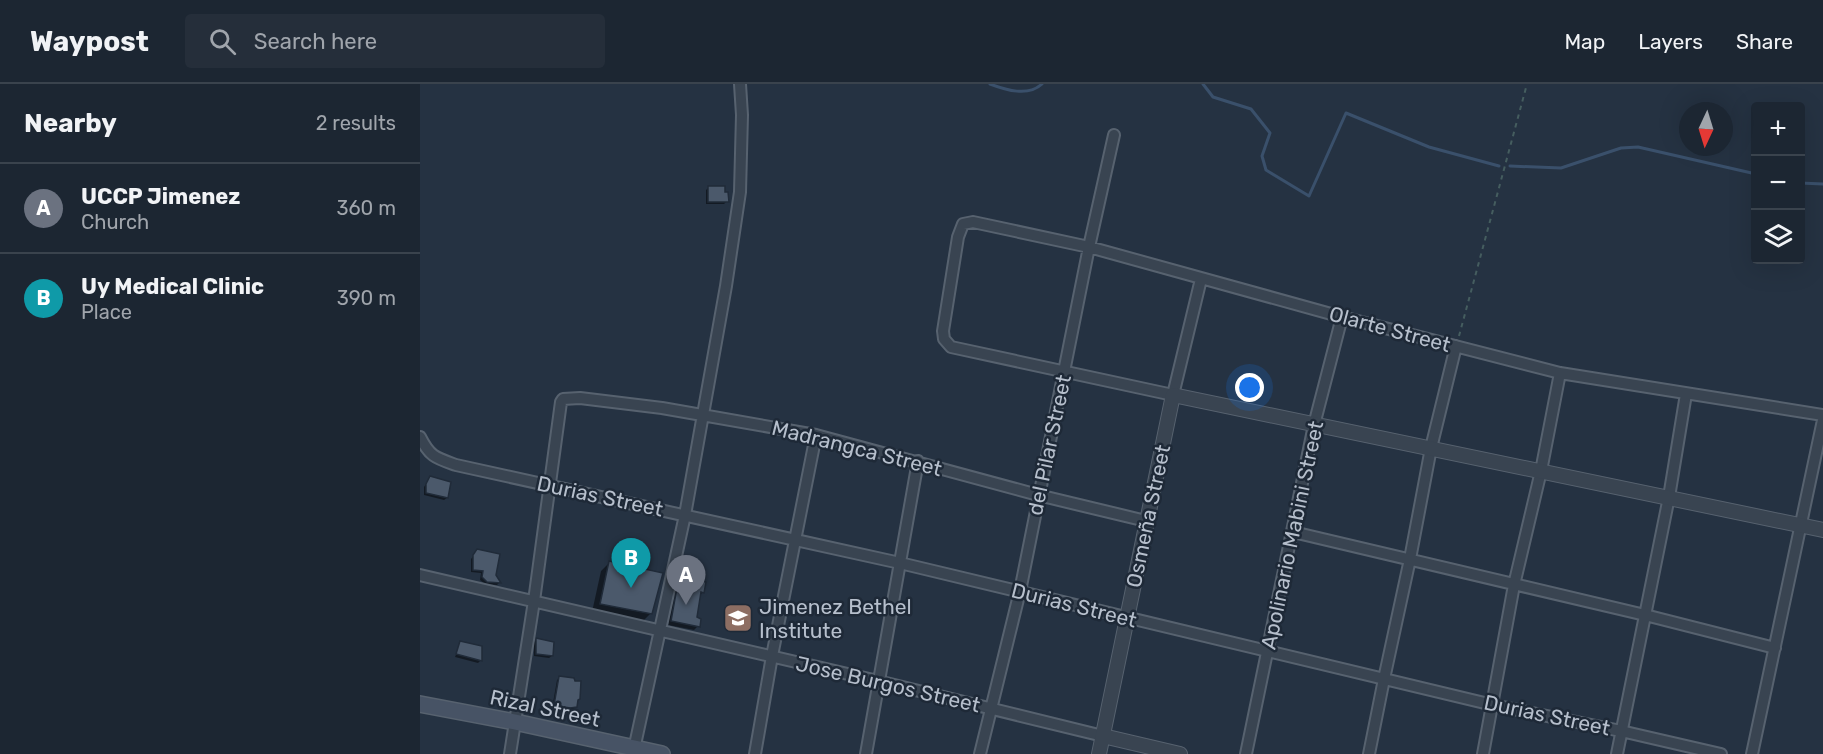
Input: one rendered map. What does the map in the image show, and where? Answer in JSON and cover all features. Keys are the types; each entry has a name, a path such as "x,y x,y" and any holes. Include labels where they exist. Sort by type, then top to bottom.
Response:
{"main road":[{"name":"Rizal Street","path":"420,704 515,722 633,751 662,754"}],"street":[{"path":"633,751 685,514 726,286 740,192 742,115 740,84"},
{"name":"del Pilar Street","path":"980,754 1020,591 1089,247 1114,135"},
{"name":"Olarte Street","path":"1065,371 1002,359 947,344 943,331 958,237 963,224 973,222 1089,247 1342,317 1560,373 1823,415"},
{"name":"Osmeña Street","path":"1099,754 1173,394 1201,279"},
{"name":"Apolinario Mabini Street","path":"1246,754 1314,425 1342,317"},
{"path":"1369,754 1431,448 1456,346"},
{"path":"1065,371 1823,530"},
{"path":"1483,754 1514,585 1541,471 1560,373"},
{"path":"1617,754 1669,497 1686,394"},
{"name":"Madrangca Street","path":"550,486 561,402 563,399 580,398 702,414 816,435 1038,495 1146,521"},
{"path":"1752,754 1823,420"},
{"path":"755,754 816,435"},
{"name":"Durias Street","path":"420,437 428,453 437,459 456,465 900,563 1493,705 1721,754"},
{"path":"866,754 918,461"},
{"path":"510,754 550,486"},
{"path":"1293,532 1645,615 1774,648"},
{"name":"Jose Burgos Street","path":"420,575 772,656 1180,754"}],"path":[{"path":"1456,346 1527,84"}],"building":[{"path":"708,186 725,186 729,202 708,202"},
{"path":"430,476 451,482 448,498 426,493 426,484"},
{"path":"477,549 500,554 496,575 501,583 487,582 482,577 483,571 473,570 473,555"},
{"path":"609,561 663,573 652,614 600,604"},
{"path":"679,576 706,582 704,593 701,592 697,617 701,619 700,627 671,621"},
{"path":"536,638 554,642 553,656 536,654"},
{"path":"460,641 482,646 482,661 456,654"},
{"path":"559,676 581,681 577,707 559,712 553,711"}],"waterway":[{"path":"990,84 1010,90 1024,91 1042,84"},
{"path":"1203,84 1213,97 1251,109 1270,133 1262,156 1266,170 1309,196 1346,113 1429,147 1499,166"},
{"path":"1510,166 1561,168 1621,148 1638,147 1751,173"},
{"path":"1805,183 1823,184"}],"place":[{"name":"Uy Medical Clinic","path":"631,588"},
{"name":"UCCP Jimenez","path":"686,605"},
{"name":"Jimenez Bethel Institute","path":"738,618"}]}
